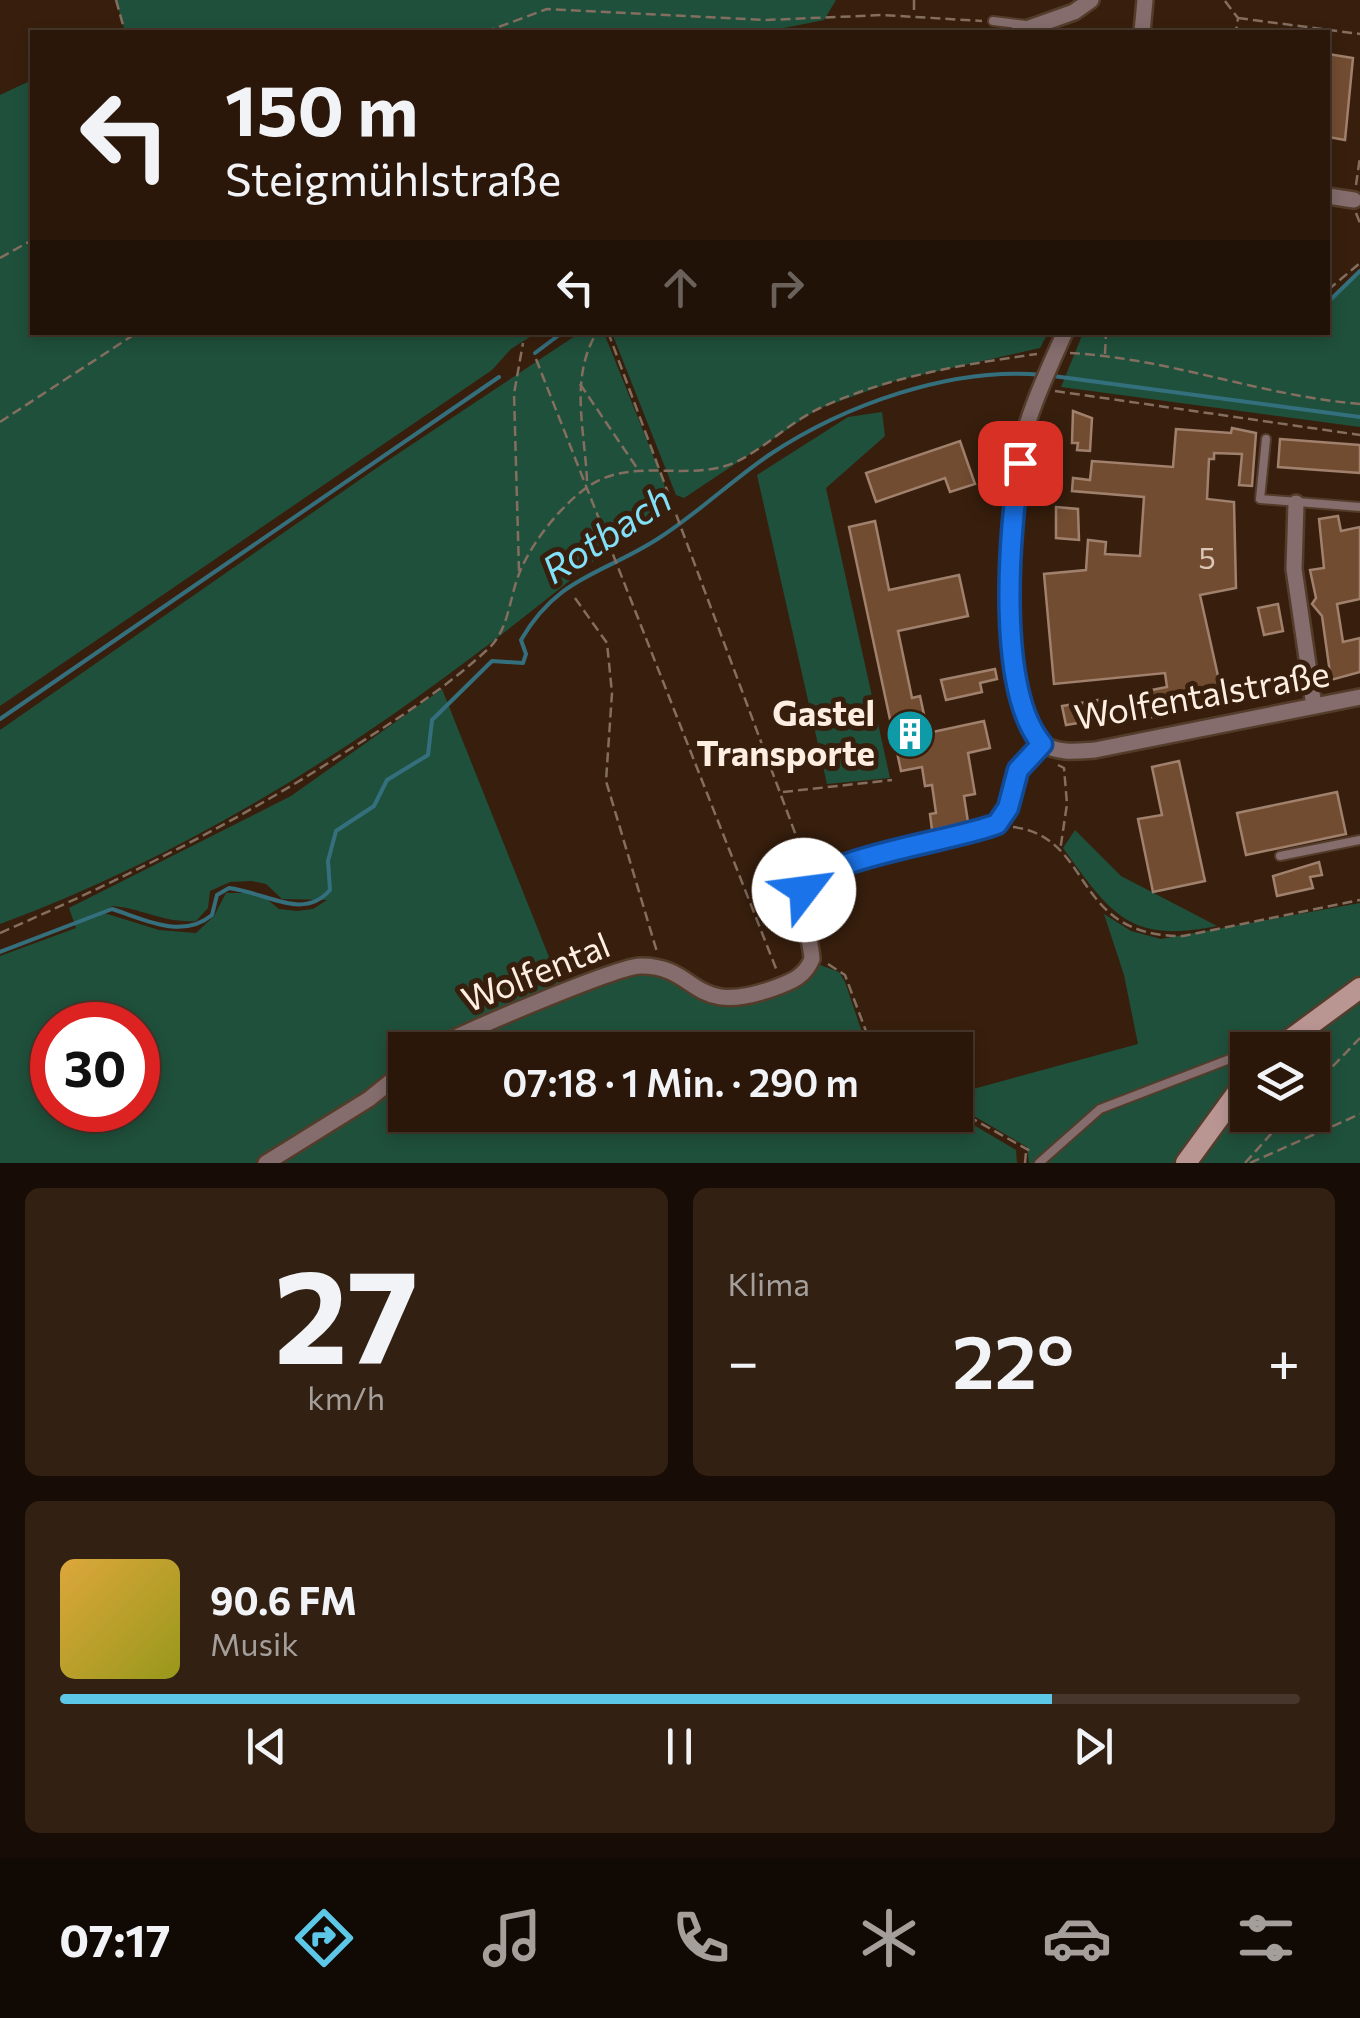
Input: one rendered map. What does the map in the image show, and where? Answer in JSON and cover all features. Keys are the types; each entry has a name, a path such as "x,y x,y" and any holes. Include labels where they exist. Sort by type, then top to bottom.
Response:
{"main road":[{"path":"1300,1032 1360,988"},
{"path":"1186,1163 1230,1103"}],"street":[{"path":"1024,30 1074,12 1091,0"},
{"path":"1142,30 1145,0"},
{"path":"1330,196 1354,200"},
{"path":"812,959 804,911 804,890 811,878 858,860 997,824 1008,808 1018,770 1044,748 1032,732 1019,696 1010,588 1011,516 1024,436 1064,335"},
{"path":"1296,502 1294,568 1314,706"},
{"name":"Wolfentalstraße","path":"1044,748 1095,750 1360,697"},
{"name":"Wolfental","path":"476,1032 638,966 656,968 711,998 747,998 801,976 812,959"},
{"path":"266,1163 388,1084"}],"lane":[{"path":"993,21 1036,26"},
{"path":"1266,440 1260,499 1360,506"},
{"path":"1280,856 1360,840"},
{"path":"1042,1160 1100,1109 1230,1059"}],"path":[{"path":"116,0 124,30"},
{"path":"914,0 914,10"},
{"path":"1225,2 1238,18 1330,30"},
{"path":"490,30 547,9 766,20 883,16 993,21"},
{"path":"1236,30 1238,18"},
{"path":"1330,30 1360,34"},
{"path":"1354,200 1360,158"},
{"path":"0,258 30,241"},
{"path":"1330,288 1360,262"},
{"path":"0,422 133,335"},
{"path":"587,487 579,382 582,362 596,335"},
{"path":"609,335 811,878"},
{"path":"1105,354 1106,335"},
{"path":"520,572 515,542 514,394 523,344"},
{"path":"0,933 228,826 395,721 491,646 504,625 520,572 547,530 587,487 637,468 663,472 735,462 819,409 957,365 1056,352 1105,354 1246,388 1360,404"},
{"path":"536,358 782,985"},
{"path":"579,382 637,468"},
{"path":"1043,388 1247,422 1360,435"},
{"path":"575,598 607,643 612,693 606,781 657,949 656,968"},
{"path":"1044,748 1064,768 1066,804 1060,851"},
{"path":"781,792 892,780"},
{"path":"997,824 1033,830 1050,838 1112,918 1158,936 1184,936 1360,900"},
{"path":"812,959 845,975 866,1032"},
{"path":"1330,1069 1360,1038"},
{"path":"1248,1163 1360,1114"},
{"path":"973,1120 1042,1160"},
{"path":"1248,1163 1274,1132"},
{"path":"1025,1163 1026,1150"}],"green space":[{"path":"116,0 836,0 824,20 774,30 124,30"},
{"path":"30,81 30,335 533,335 511,349 492,370 0,706 0,95"},
{"path":"1360,271 1360,427 1061,387 1082,335 1330,335 1330,300"},
{"path":"576,335 605,335 666,496 661,505 507,631 349,744 182,843 93,886 0,924 0,730 381,465"},
{"path":"613,335 1047,335 1040,348 898,380 818,409 684,498 676,495"},
{"path":"882,412 885,436 826,488 890,778 827,784 757,475 848,417"},
{"path":"442,689 563,992 469,1032 388,1032 388,1079 261,1163 0,1163 0,956 76,928 69,908 291,796","holes":["230,882 266,884 282,899 327,900 313,909 297,911 279,909 259,893 226,893 214,916 196,933 159,930 104,913 112,906 172,920 196,921 208,908 210,891"]},
{"path":"1075,830 1121,876 1217,926 1163,931 1125,919 1095,891 1063,848"},
{"path":"1360,903 1360,1163 1197,1163 1230,1115 1230,1132 1330,1132 1330,1032 1230,1032 1230,1094 1179,1163 1029,1163 1027,1147 973,1116 973,1089 1138,1044 1124,975 1104,914 1131,931 1161,939"},
{"path":"815,963 839,972 862,1032 483,1032 622,974 654,971 733,1003"},
{"path":"388,1086 388,1132 973,1132 973,1125 1016,1150 1017,1163 276,1163"}],"building":[{"path":"1330,54 1353,58 1345,140 1330,137"},
{"path":"1073,411 1092,418 1090,451 1077,450 1078,443 1072,443"},
{"path":"1232,428 1256,433 1252,486 1239,485 1242,454 1214,453 1214,459 1209,459 1207,499 1234,502 1236,588 1200,595 1224,703 1168,710 1168,714 1132,721 1126,695 1167,687 1165,673 1054,684 1044,574 1086,570 1088,540 1106,542 1105,554 1140,556 1144,497 1072,491 1073,478 1090,480 1092,461 1173,467 1176,429 1231,433"},
{"path":"1280,439 1360,445 1360,473 1278,467"},
{"path":"960,441 975,484 950,492 945,478 876,502 866,473"},
{"path":"1056,507 1078,509 1079,540 1056,538"},
{"path":"1338,516 1341,531 1360,527 1360,599 1337,604 1343,642 1360,638 1360,672 1331,680 1322,616 1312,604 1316,598 1310,570 1324,568 1319,519"},
{"path":"875,521 889,590 959,575 968,616 898,631 912,698 920,696 928,733 984,721 990,748 968,753 975,794 964,796 968,822 932,830 930,814 936,813 932,785 925,786 922,767 901,771 849,527"},
{"path":"1278,604 1283,631 1264,635 1258,608"},
{"name":"Gastel Transporte","path":"995,669 997,679 980,683 982,692 946,700 941,680"},
{"path":"1104,699 1108,718 1066,725 1062,706"},
{"path":"1179,761 1205,881 1153,892 1138,819 1162,815 1152,767"},
{"path":"1337,792 1346,834 1246,855 1237,813"},
{"path":"1319,862 1322,875 1310,877 1313,888 1277,896 1273,876"}],"waterway":[{"path":"1330,300 1360,271"},
{"path":"535,353 559,335"},
{"name":"Rotbach","path":"0,952 112,909 163,925 188,926 212,915 217,895 229,888 296,904 320,899 330,890 328,861 336,831 374,806 387,780 428,755 432,720 492,661 523,663 526,654 521,640 535,619 566,589 659,538 769,455 831,420 936,383 1008,374 1043,375"},
{"path":"1053,376 1360,417"},
{"path":"0,719 499,377"}],"place":[{"name":"Gastel Transporte","path":"910,734"}],"route":[{"path":"804,890 811,878 858,860 997,824 1008,808 1018,770 1042,744 1032,732 1019,696 1010,624 1011,516 1020,463"}]}
